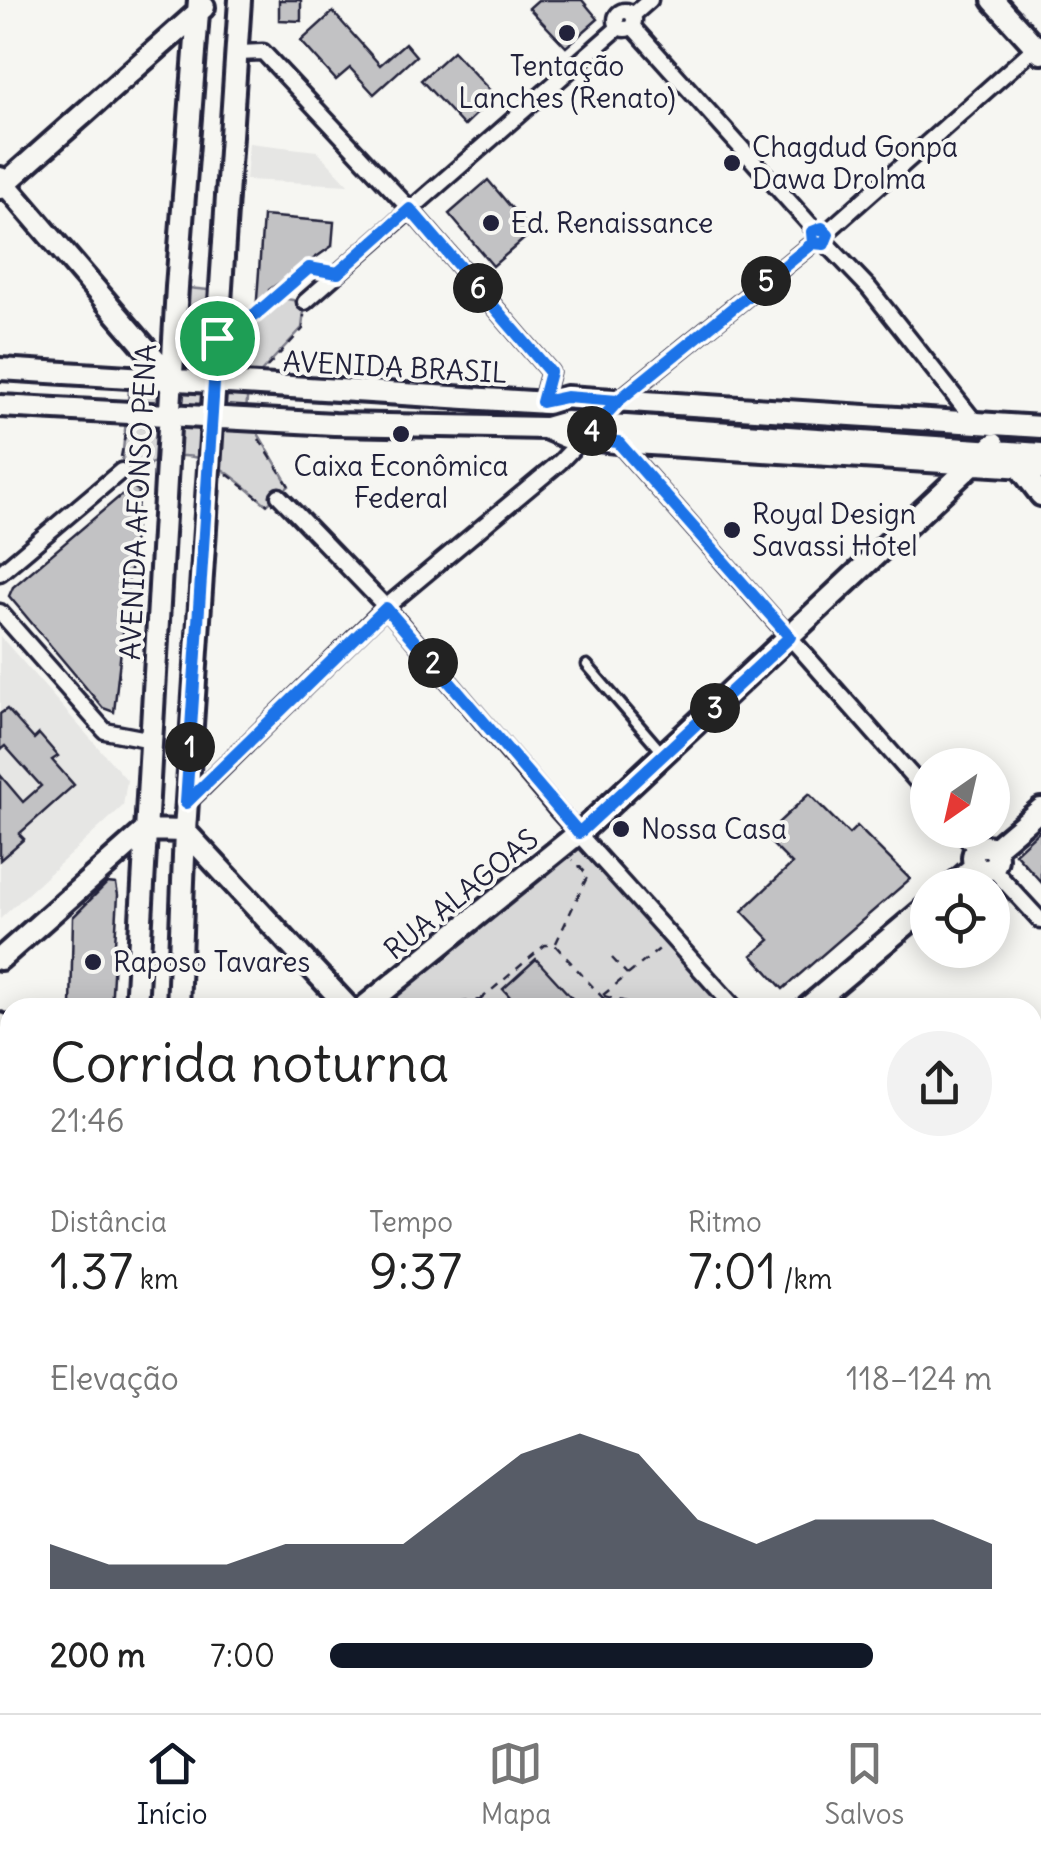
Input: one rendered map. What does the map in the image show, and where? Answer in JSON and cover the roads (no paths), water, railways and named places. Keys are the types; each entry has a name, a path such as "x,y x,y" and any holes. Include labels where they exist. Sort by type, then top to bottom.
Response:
{"main road":[{"path":"178,998 184,831 240,0"},
{"path":"993,0 1039,48"},
{"path":"174,381 2,183 170,40 203,4"},
{"name":"AVENIDA AFONSO PENA","path":"137,998 175,321 196,49 203,4"},
{"path":"170,40 182,39 196,49"},
{"path":"133,334 158,343 168,337 175,321"},
{"name":"AVENIDA BRASIL","path":"0,369 248,387 576,421 1021,441"},
{"name":"AVENIDA BRASIL","path":"0,406 172,417 545,428 576,421 976,423 1021,441"},
{"name":"AVENIDA BRASIL","path":"576,421 618,442 936,462 1021,441"},
{"path":"1021,441 1041,495"},
{"name":"RUA ALAGOAS","path":"375,998 579,833 943,495 1021,441"},
{"path":"936,462 943,495"},
{"path":"973,868 1041,809"},
{"path":"0,959 146,830 184,831 339,998"},
{"path":"819,998 910,921"}],"street":[{"path":"608,0 869,288 976,423"},
{"path":"305,302 650,0"},
{"path":"186,803 576,421 820,237 1039,48"},
{"path":"238,52 263,52 410,209 550,372 576,421"},
{"path":"618,442 910,774"},
{"path":"642,468 652,444"},
{"path":"0,573 121,471"},
{"path":"279,496 386,608 726,998"},
{"path":"0,612 105,732 152,740"},
{"path":"976,848 1041,921"}],"lane":[{"path":"275,296 309,268 338,273"},
{"path":"587,665 664,754"}],"place":[{"name":"Tentação Lanches (Renato)","path":"567,33"},
{"name":"Chagdud Gonpa Dawa Drolma","path":"732,163"},
{"name":"Ed. Renaissance","path":"491,223"},
{"name":"Caixa Econômica Federal","path":"401,434"},
{"name":"Royal Design Savassi Hotel","path":"732,530"},
{"name":"Nossa Casa","path":"621,829"},
{"name":"Raposo Tavares","path":"93,962"}]}
